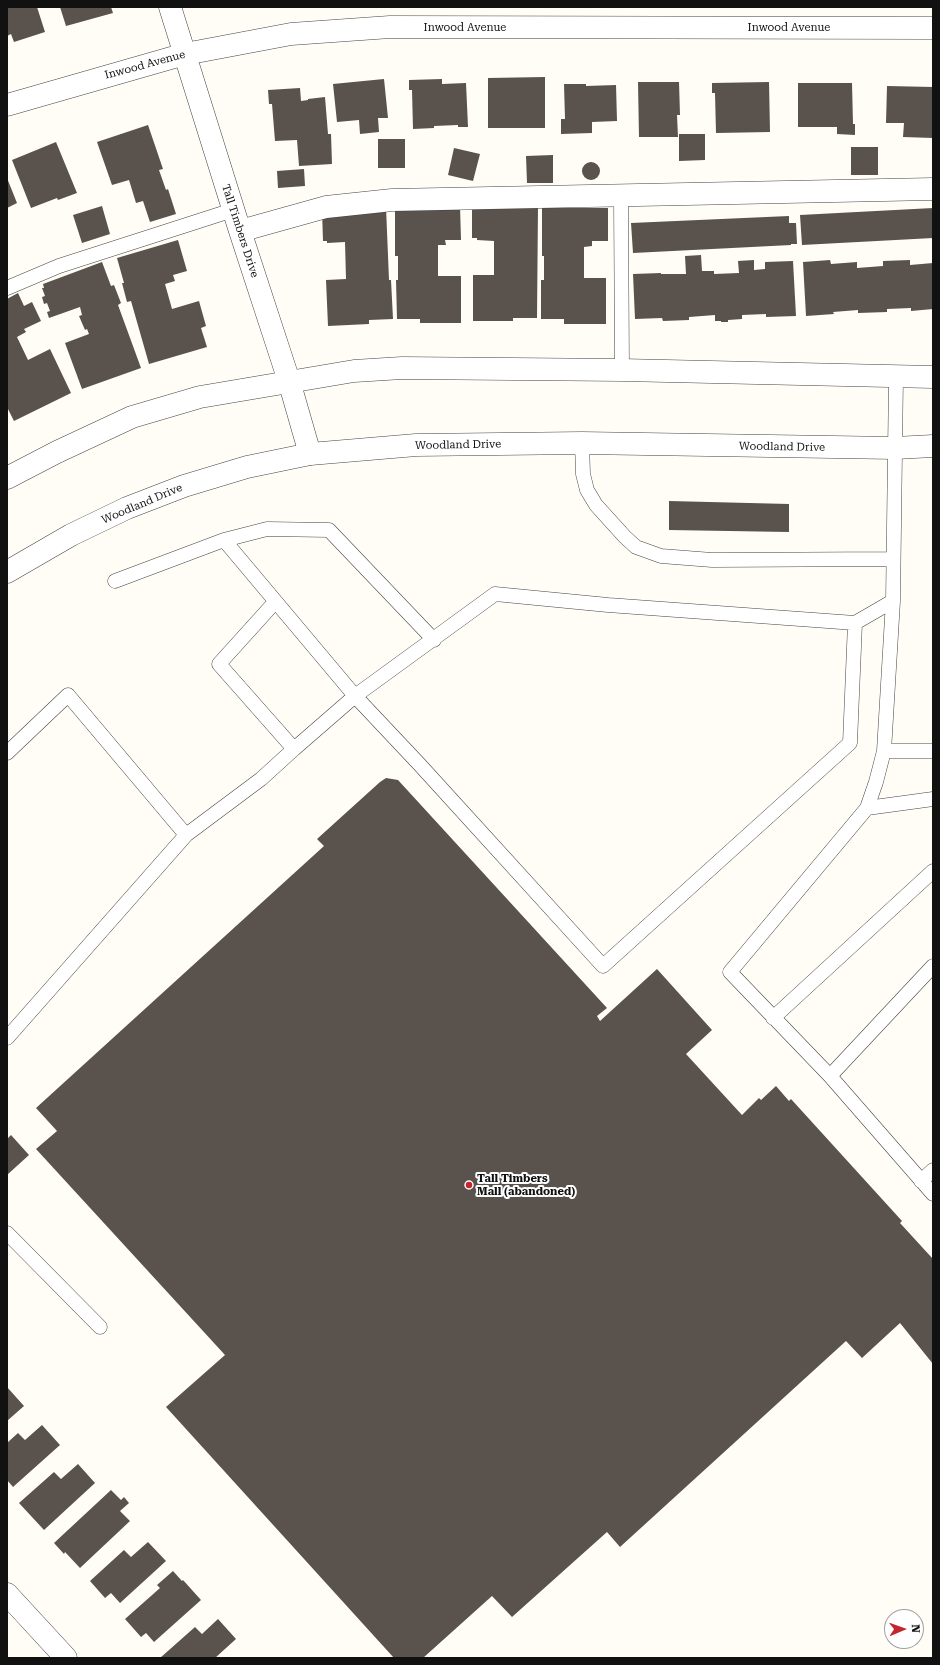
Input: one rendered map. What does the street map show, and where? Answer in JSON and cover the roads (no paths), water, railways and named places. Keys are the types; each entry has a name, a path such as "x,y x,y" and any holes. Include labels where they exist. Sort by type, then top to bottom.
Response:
{"street":[{"name":"Tall Timbers Drive","path":"170,7 233,210 289,381 310,454"},
{"name":"Inwood Avenue","path":"7,105 184,54 291,34 390,28 933,28"},
{"path":"240,231 326,207 392,200 933,190"},
{"path":"7,478 57,452 132,417 200,397 354,371 402,368 622,370 933,377"},
{"name":"Woodland Drive","path":"7,572 72,535 127,508 184,486 246,467 310,454 416,445 582,444 895,448 933,446"},
{"path":"7,1594 66,1658"}],"lane":[{"path":"621,196 622,370"},
{"path":"7,288 60,266 233,210"},
{"path":"896,377 893,601 884,751 867,808 730,972 830,1076 933,1194"},
{"path":"582,444 583,474 587,490 596,505 636,547 661,556 712,560 893,559"},
{"path":"115,581 224,540 267,530 329,530 434,640"},
{"path":"224,540 355,696 603,966 850,742 855,623"},
{"path":"7,1038 186,835 261,779 355,696 434,640 495,594 615,606 855,623 893,601"},
{"path":"276,602 219,664 294,749"},
{"path":"7,753 68,695 186,835"},
{"path":"884,751 933,751"},
{"path":"867,808 933,799"},
{"path":"774,1018 933,871"},
{"path":"830,1076 933,966"},
{"path":"921,1181 933,1170"},
{"path":"7,1232 100,1327"}],"place":[{"name":"Tall Timbers Mall (abandoned)","path":"469,1185"}]}
